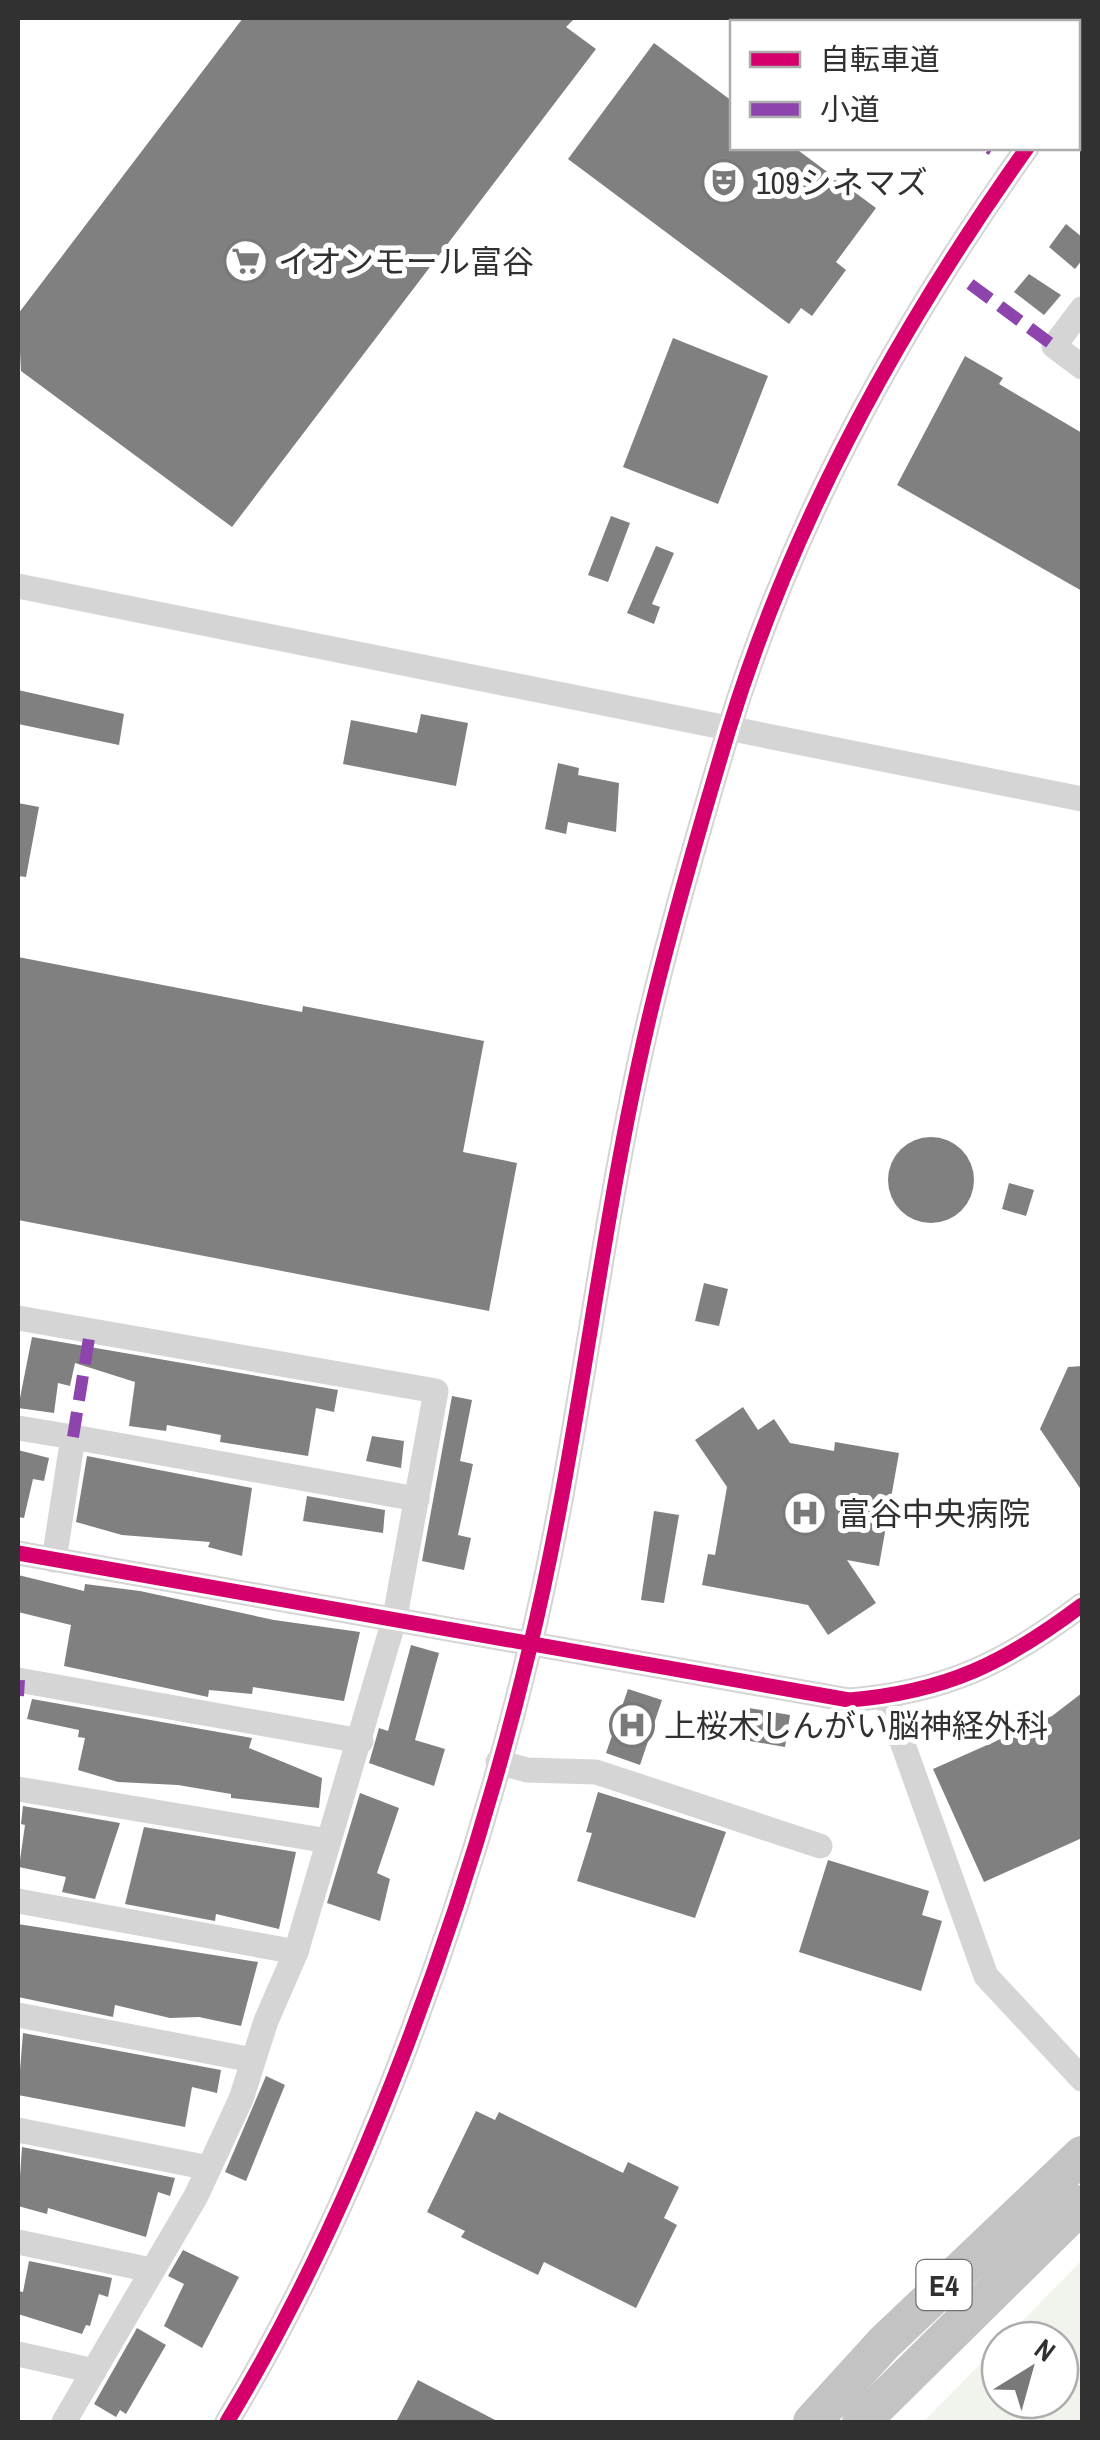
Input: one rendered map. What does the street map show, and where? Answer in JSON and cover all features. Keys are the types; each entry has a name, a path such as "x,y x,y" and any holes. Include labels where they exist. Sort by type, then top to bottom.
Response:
{"highway":[{"name":"E4","path":"812,2422 884,2344 1082,2155"},
{"name":"E4","path":"862,2422 1082,2204"}],"street":[{"path":"228,2422 294,2300 350,2178 452,1916 498,1762 530,1646 647,1027 730,728 784,580 835,462 906,331 966,234 1026,150"},
{"path":"1082,310 1054,346 1082,367"},
{"path":"18,586 1082,799"},
{"path":"18,1318 436,1390 395,1617 296,1952 242,2098 209,2168 64,2422"},
{"path":"18,1428 417,1499"},
{"path":"54,1560 73,1438"},
{"path":"18,1553 395,1617 530,1646 818,1697 886,1697 936,1688 986,1669 1082,1606"},
{"path":"18,1680 361,1741"},
{"path":"886,1697 986,1976 1082,2079"},
{"path":"498,1762 527,1770 596,1772 820,1846"},
{"path":"18,1790 328,1841"},
{"path":"18,1901 296,1952"},
{"path":"18,2014 253,2060"},
{"path":"18,2130 209,2168"},
{"path":"18,2242 151,2270"},
{"path":"18,2354 94,2371"}],"shaded area":[{"path":"1082,2260 1082,2422 923,2422 980,2364 980,2420 1080,2420 1080,2320 1024,2320"}],"building":[{"name":"イオンモール富谷","path":"243,18 575,18 566,27 596,49 232,527 21,371 18,314"},
{"path":"654,43 730,100 730,150 798,150 876,208 836,262 846,270 812,316 801,308 789,324 568,159"},
{"path":"1066,224 1082,237 1082,260 1075,269 1049,247"},
{"path":"1029,274 1061,295 1044,315 1014,292"},
{"path":"673,338 768,376 718,504 623,467"},
{"path":"965,356 1003,378 999,384 1082,433 1082,591 897,485"},
{"path":"611,516 630,523 608,582 588,575"},
{"path":"656,546 674,553 652,604 660,607 654,624 627,613"},
{"path":"18,690 124,714 119,745 18,724"},
{"path":"421,714 468,723 456,786 343,764 351,720 417,733"},
{"path":"558,763 579,768 578,775 619,783 616,832 568,822 566,834 545,829"},
{"path":"18,803 39,807 26,877 18,876"},
{"path":"18,957 302,1012 303,1006 484,1041 463,1152 517,1163 489,1311 18,1220"},
{"path":"923,1137 939,1137 962,1149 971,1163 971,1197 962,1211 939,1223 923,1223 907,1216 895,1204 888,1188 888,1172 895,1156 907,1144"},
{"path":"1009,1183 1034,1190 1026,1216 1002,1209"},
{"path":"704,1283 728,1289 719,1326 695,1321"},
{"path":"32,1337 338,1390 334,1412 316,1408 308,1456 220,1442 221,1435 167,1425 166,1431 129,1426 135,1382 75,1363 70,1386 58,1383 54,1413 18,1408"},
{"path":"1082,1366 1082,1491 1040,1429 1068,1367"},
{"path":"452,1396 472,1400 460,1461 473,1464 458,1535 471,1538 464,1570 422,1561"},
{"path":"743,1407 758,1430 774,1419 790,1443 834,1451 835,1442 899,1453 879,1566 847,1560 876,1603 828,1635 808,1605 702,1585 708,1554 715,1555 727,1487 695,1440"},
{"path":"372,1436 404,1441 401,1468 366,1461"},
{"path":"18,1450 49,1458 44,1481 33,1479 24,1518 18,1517"},
{"path":"87,1456 252,1488 242,1556 208,1547 210,1542 122,1535 76,1522"},
{"path":"307,1496 385,1510 383,1533 303,1521"},
{"path":"654,1511 679,1515 664,1603 641,1600"},
{"path":"18,1575 84,1591 85,1584 140,1591 274,1620 360,1632 344,1701 253,1687 252,1694 209,1690 208,1697 64,1666 71,1625 18,1612"},
{"path":"411,1645 439,1653 415,1740 445,1749 434,1786 369,1763 379,1728 388,1731"},
{"path":"628,1689 662,1700 640,1765 606,1753"},
{"path":"1082,1693 1082,1838 984,1882 933,1769 1052,1716"},
{"path":"32,1699 252,1738 249,1748 322,1778 319,1808 231,1798 231,1794 178,1785 118,1782 78,1770 85,1738 78,1737 79,1730 27,1719"},
{"path":"749,1708 790,1715 785,1747 744,1740"},
{"path":"598,1792 726,1832 695,1918 577,1881 592,1833 586,1832"},
{"path":"360,1793 399,1808 377,1873 390,1879 380,1921 327,1903"},
{"path":"23,1806 120,1823 95,1899 62,1892 66,1877 19,1867 25,1825 21,1824"},
{"path":"144,1827 296,1852 279,1929 216,1914 215,1921 125,1904"},
{"path":"828,1860 929,1891 922,1915 942,1921 921,1991 799,1952"},
{"path":"18,1924 258,1962 241,2026 199,2017 170,2018 115,2005 113,2017 18,1997"},
{"path":"23,2033 221,2070 217,2093 192,2087 185,2127 18,2095"},
{"path":"266,2076 285,2085 246,2181 225,2172"},
{"path":"476,2111 495,2120 499,2112 623,2173 628,2162 679,2187 664,2218 677,2225 636,2308 544,2262 538,2275 461,2237 465,2231 427,2212"},
{"path":"22,2147 175,2178 170,2196 158,2192 146,2237 48,2208 47,2214 18,2206"},
{"path":"183,2250 239,2277 202,2348 164,2326 184,2284 168,2276"},
{"path":"29,2261 112,2278 108,2297 99,2294 90,2326 86,2325 82,2334 18,2314 18,2291 23,2292"},
{"path":"137,2328 166,2345 126,2414 120,2410 116,2417 94,2404"},
{"path":"418,2380 499,2422 396,2422"}],"marked path":[{"path":"970,284 1054,346"},
{"path":"73,1437 90,1332"},
{"path":"18,1696 19,1680"}],"cycle path":[{"path":"227,2422 323,2243 366,2147 406,2048 475,1847 504,1748 546,1574 615,1183 647,1027 696,842 754,654 817,501 893,355 1026,150"},
{"path":"18,1553 849,1700 916,1690 973,1671 1027,1643 1082,1605"}],"place":[{"name":"109シネマズ","path":"724,182"},
{"name":"イオンモール富谷","path":"246,261"},
{"name":"富谷中央病院","path":"805,1513"},
{"name":"上桜木しんがい脳神経外科","path":"632,1725"}]}
